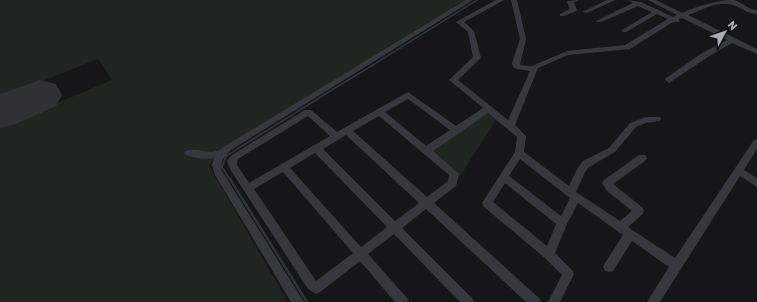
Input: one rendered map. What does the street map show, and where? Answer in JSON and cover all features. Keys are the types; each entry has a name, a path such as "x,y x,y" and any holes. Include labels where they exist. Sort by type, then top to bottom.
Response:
{"street":[{"path":"298,302 218,172 216,166 217,159 221,154 470,0"},
{"path":"501,0 458,22 470,32 477,58 453,80 522,136 519,153 487,203 549,254 568,274 554,302"},
{"path":"514,0 523,39 516,63 517,67 534,69 567,53 627,46 673,19 717,1 735,1 752,12 757,12"},
{"path":"562,15 574,10 570,2 576,0"},
{"path":"585,12 612,0"},
{"path":"651,0 729,41"},
{"path":"599,21 636,1 673,19 757,52"},
{"path":"624,31 657,12"},
{"path":"669,80 729,41"},
{"path":"749,48 757,41"},
{"path":"510,126 534,69"},
{"path":"248,188 408,95 456,130"},
{"path":"427,150 488,108"},
{"path":"336,136 308,112 235,157 232,162 233,166 312,285 316,288 361,255 453,182 454,174 379,111"},
{"path":"549,254 585,165 590,161 610,152 631,125 638,121 657,119"},
{"path":"346,130 535,302"},
{"path":"653,302 757,142"},
{"path":"316,148 394,229 468,302"},
{"path":"189,153 206,156 221,154"},
{"path":"519,153 573,195 676,265"},
{"path":"620,227 639,211 610,188 607,183 642,158"},
{"path":"284,167 403,302"},
{"path":"739,171 757,184"},
{"path":"504,177 562,223"},
{"path":"609,267 630,234"}],"shaded area":[{"path":"0,0 468,0 218,153 209,166 288,302 0,302 0,127 112,80 98,59 0,98"},
{"path":"487,112 496,120 460,176 432,151"}],"waterway":[{"path":"347,81 477,0"},
{"path":"230,180 222,167 226,156 348,80"},
{"path":"230,179 307,302"}],"runway":[{"path":"0,112 40,95"}]}
